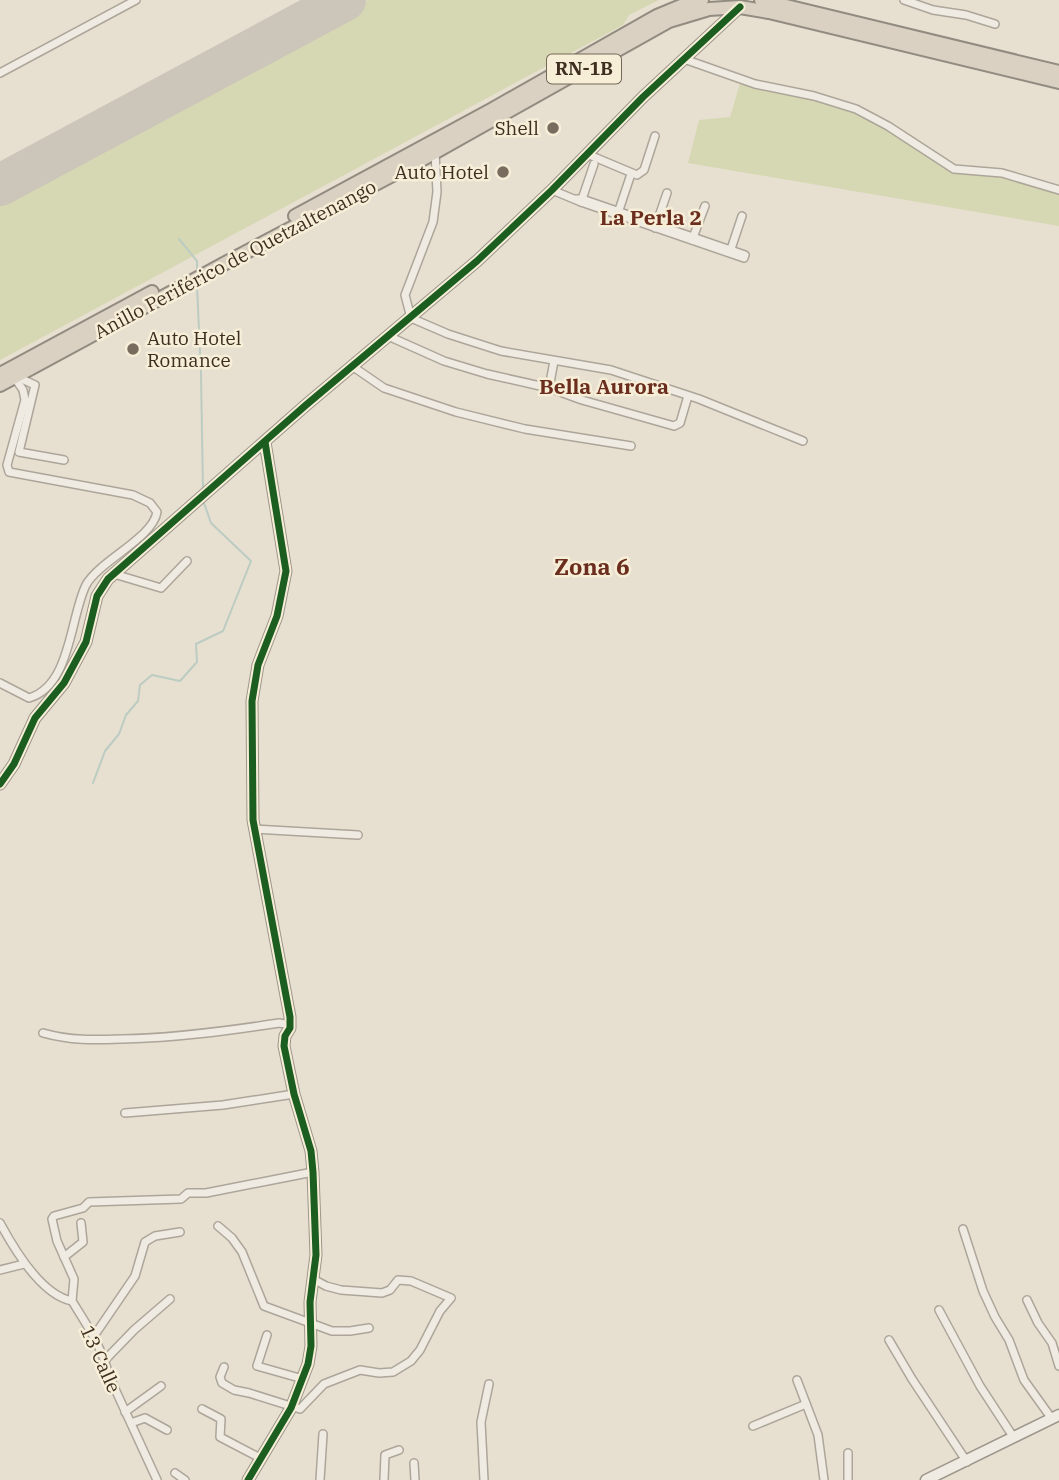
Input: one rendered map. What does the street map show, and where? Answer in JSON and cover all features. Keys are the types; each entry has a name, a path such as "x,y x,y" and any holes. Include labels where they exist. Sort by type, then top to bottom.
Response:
{"highway":[{"name":"Anillo Periférico de Quetzaltenango","path":"0,385 657,16 702,0"},
{"name":"Anillo Periférico de Quetzaltenango","path":"765,0 1059,77"},
{"path":"740,7 758,4 852,22"},
{"name":"Anillo Periférico de Quetzaltenango","path":"0,374 435,152 669,21 709,9 740,7 769,12 1059,77"},
{"path":"435,152 438,145 484,120 491,110"}],"street":[{"path":"0,73 136,0"},
{"path":"904,0 933,10 966,15 995,24"},
{"path":"0,784 14,764 35,718 60,689 86,642 97,596 114,574 352,366 477,261 740,7"},
{"path":"684,59 755,85 814,96 856,109 888,126 954,169 1002,173 1059,190"},
{"path":"587,154 638,175 644,170 655,136"},
{"path":"411,318 405,295 433,222 437,191 435,152"},
{"path":"579,200 594,164"},
{"path":"618,213 630,177"},
{"path":"552,190 730,251 742,216"},
{"path":"656,226 667,193"},
{"path":"693,239 705,206"},
{"path":"411,318 491,348 611,370 688,396 803,441"},
{"path":"388,336 444,361 549,388 674,426 680,423 688,396"},
{"path":"549,388 554,361"},
{"path":"352,366 384,388 456,412 525,429 631,446"},
{"path":"17,376 33,382 35,386 19,452 64,460"},
{"path":"0,683 29,698 44,688 65,656 88,582 146,530 157,512 150,503 133,495 9,472 7,465 25,400 17,376"},
{"path":"248,1480 291,1408 303,1379 311,1346 310,1296 316,1255 311,1151 294,1094 284,1046 290,1025 254,829 252,701 258,665 277,616 286,571 265,442"},
{"path":"114,574 161,588 187,561"},
{"path":"254,829 358,835"},
{"path":"43,1033 71,1040 127,1039 184,1036 279,1023 290,1025"},
{"path":"125,1113 214,1106 294,1094"},
{"path":"72,1301 74,1279 52,1218 83,1208 87,1203 181,1199 188,1193 206,1193 313,1172"},
{"name":"13 Calle","path":"0,1223 24,1264 59,1298 72,1301 94,1336 109,1376 157,1480"},
{"path":"64,1256 83,1242 81,1223"},
{"path":"218,1226 228,1233 242,1252 264,1306 337,1332 369,1328"},
{"path":"926,1480 1056,1417 1022,1377 1009,1340 984,1291 963,1229"},
{"path":"94,1336 135,1276 145,1242 155,1236 180,1232"},
{"path":"0,1270 24,1264"},
{"path":"224,1367 220,1377 225,1386 300,1409 324,1384 360,1370 393,1372 411,1361 420,1350 440,1311 451,1298 407,1280 398,1280 390,1290 382,1293 341,1290 313,1279"},
{"path":"105,1360 170,1299"},
{"path":"1027,1300 1052,1343 1054,1360 1059,1367"},
{"path":"939,1310 980,1386 1014,1438"},
{"path":"267,1335 257,1366 303,1379"},
{"path":"889,1340 967,1462"},
{"path":"797,1380 818,1435 824,1480"},
{"path":"484,1480 481,1422 489,1384"},
{"path":"125,1412 160,1386"},
{"path":"753,1426 806,1404"},
{"path":"202,1409 221,1419 220,1437 262,1459"},
{"path":"131,1423 145,1419 167,1430"},
{"path":"320,1480 323,1434"},
{"path":"384,1480 385,1455 399,1450"},
{"path":"848,1453 848,1480"},
{"path":"414,1463 415,1480"},
{"path":"175,1473 185,1480"}],"green space":[{"path":"368,0 659,0 629,15 623,25 0,360 0,197"},
{"path":"741,80 837,103 895,131 954,169 1007,174 1059,192 1059,226 688,163 699,120 730,117"}],"waterway":[{"path":"179,239 197,261 197,273"},
{"path":"197,286 203,490"},
{"path":"93,783 105,751 119,734 126,715 138,701 140,685 152,675 180,681 197,662 196,644 223,631 251,561 211,523 204,503"}],"runway":[{"path":"0,185 345,0"}],"cycle path":[{"path":"0,784 14,764 35,718 64,683 86,642 97,596 108,579 306,405 477,261 552,190 643,97 740,7"},
{"path":"248,1480 291,1408 308,1364 311,1346 310,1302 316,1255 311,1151 294,1094 284,1046 285,1036 290,1028 290,1017 253,820 252,701 258,665 277,616 286,571 265,442"}],"place":[{"name":"Shell","path":"553,128"},
{"name":"Auto Hotel","path":"503,172"},
{"name":"Auto Hotel Romance","path":"133,349"}],"district":[{"name":"La Perla 2","path":"651,218"},
{"name":"Bella Aurora","path":"604,387"},
{"name":"Zona 6","path":"592,567"}]}
